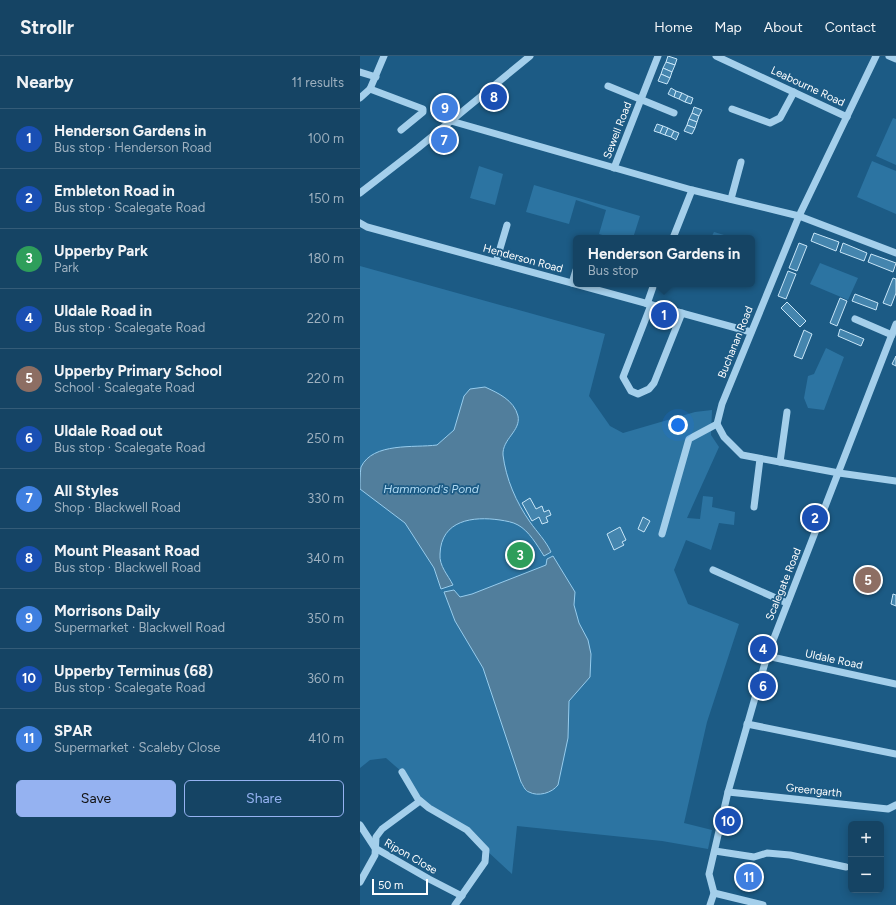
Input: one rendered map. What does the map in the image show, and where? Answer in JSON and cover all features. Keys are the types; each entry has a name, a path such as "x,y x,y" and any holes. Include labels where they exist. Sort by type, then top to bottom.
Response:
{"street":[{"path":"360,98 370,89 384,56"},
{"name":"Sewell Road","path":"614,168 658,56"},
{"name":"Leabourne Road","path":"716,56 847,117"},
{"name":"Buchanan Road","path":"717,424 722,404 799,216 876,56"},
{"path":"889,56 896,59"},
{"path":"360,193 451,122 528,57"},
{"path":"360,72 376,77"},
{"path":"608,86 640,100"},
{"path":"370,89 423,109 424,112 401,130"},
{"path":"732,109 770,123 780,118 794,92"},
{"name":"Sewell Road","path":"640,100 674,113"},
{"path":"451,122 692,190 799,216 896,253"},
{"path":"731,199 742,162"},
{"path":"673,235 692,190"},
{"name":"Henderson Road","path":"360,223 367,227 572,283"},
{"path":"496,262 507,225"},
{"name":"Henderson Road","path":"587,287 751,332"},
{"path":"653,287 649,304 623,377 631,391 638,394 649,389 654,383 682,313"},
{"path":"855,319 892,335"},
{"name":"Scalegate Road","path":"714,893 709,874 728,792 767,656 896,324"},
{"path":"780,462 787,412"},
{"path":"662,534 689,439 717,424 724,437 742,455 839,473 896,481"},
{"path":"754,507 760,459"},
{"path":"714,570 788,603"},
{"name":"Uldale Road","path":"767,656 896,684"},
{"path":"747,724 896,754"},
{"path":"402,772 420,801 467,830 486,850 485,862 455,905"},
{"name":"Greengarth","path":"728,792 888,809 896,806"},
{"path":"360,882 375,855 376,837 382,829 420,801"},
{"name":"Ripon Close","path":"360,825 375,848 462,896"},
{"path":"715,851 754,857 767,853 790,855 846,867"},
{"path":"710,905 714,893 763,905"}],"shaded area":[{"path":"893,118 896,119 896,165 876,156"},
{"path":"872,161 896,171 896,214 857,197"},
{"path":"479,166 503,174 495,205 470,198"},
{"path":"534,185 640,216 634,235 602,235 599,234 606,210 576,200 569,224 526,212"},
{"path":"714,232 724,235 712,235"},
{"path":"820,263 858,278 848,300 810,284"},
{"path":"360,266 605,334 589,396 610,426 623,433 695,412 712,410 711,435 719,447 687,518 700,519 703,496 713,497 712,507 735,512 734,525 719,523 711,550 686,540 674,570 688,604 739,624 707,722 684,823 712,830 708,849 662,841 517,826 512,874 486,850 480,842 429,808 402,772 386,758 370,760 360,768"},
{"path":"826,348 844,357 824,410 808,408 804,398 808,376 814,374"}],"water":[{"name":"Hammond's Pond","path":"485,387 505,398 516,410 518,416 517,426 503,449 504,464 512,490 520,506 551,552 544,556 526,531 512,522 479,519 460,523 452,527 446,534 442,543 440,554 441,562 453,585 441,589 434,568 405,523 360,489 361,467 367,459 375,453 384,450 437,445 454,430 464,396 470,389"},
{"path":"553,556 575,592 574,605 579,623 588,640 591,654 590,677 569,701 568,738 558,785 549,792 536,794 526,790 521,782 483,668 455,621 444,592 454,590 460,597 472,594 546,565 547,559"}],"building":[{"path":"668,56 677,59 675,65 666,62"},
{"path":"666,62 675,65 672,72 663,68"},
{"path":"663,68 672,72 670,78 661,74"},
{"path":"661,74 670,78 667,84 658,81"},
{"path":"671,88 676,91 674,97 668,94"},
{"path":"676,91 682,93 679,99 674,97"},
{"path":"682,93 688,96 685,102 679,99"},
{"path":"688,96 693,98 691,104 685,102"},
{"path":"694,107 702,110 699,116 692,113"},
{"path":"692,113 699,116 697,122 689,119"},
{"path":"689,119 697,122 695,128 687,125"},
{"path":"657,124 663,126 660,133 654,131"},
{"path":"687,125 695,128 692,134 684,131"},
{"path":"663,126 668,128 665,135 660,133"},
{"path":"668,128 674,131 671,137 665,135"},
{"path":"674,131 679,133 676,140 671,137"},
{"path":"814,233 839,242 836,251 811,241"},
{"path":"799,243 807,246 797,271 789,268"},
{"path":"843,243 867,253 864,261 840,252"},
{"path":"871,254 896,263 893,272 868,262"},
{"path":"788,271 796,274 786,299 778,296"},
{"path":"893,278 896,279 896,293 891,306 883,303"},
{"path":"855,294 878,303 876,310 852,301"},
{"path":"840,298 847,301 837,326 830,323"},
{"path":"787,302 806,321 800,327 781,308"},
{"path":"840,329 864,339 861,346 838,336"},
{"path":"804,330 812,334 802,359 794,356"},
{"path":"896,356 896,366 892,364"},
{"path":"530,498 536,509 542,506 544,512 549,510 551,515 546,517 548,522 542,524 539,517 532,521 522,503"},
{"path":"643,517 650,521 644,532 638,529"},
{"path":"620,527 626,540 622,542 624,545 614,550 607,534"},
{"path":"893,594 896,595 896,606 891,604"},
{"path":"747,864 758,867 751,889 740,887"}],"place":[{"name":"Mount Pleasant Road","path":"494,97"},
{"name":"Morrisons Daily","path":"445,108"},
{"name":"All Styles","path":"444,140"},
{"name":"Henderson Gardens in","path":"664,315"},
{"name":"Embleton Road in","path":"815,518"},
{"name":"Upperby Park","path":"520,555"},
{"name":"Upperby Primary School","path":"868,580"},
{"name":"Uldale Road in","path":"763,649"},
{"name":"Uldale Road out","path":"763,686"},
{"name":"Upperby Terminus (68)","path":"728,821"},
{"name":"SPAR","path":"749,877"}]}
